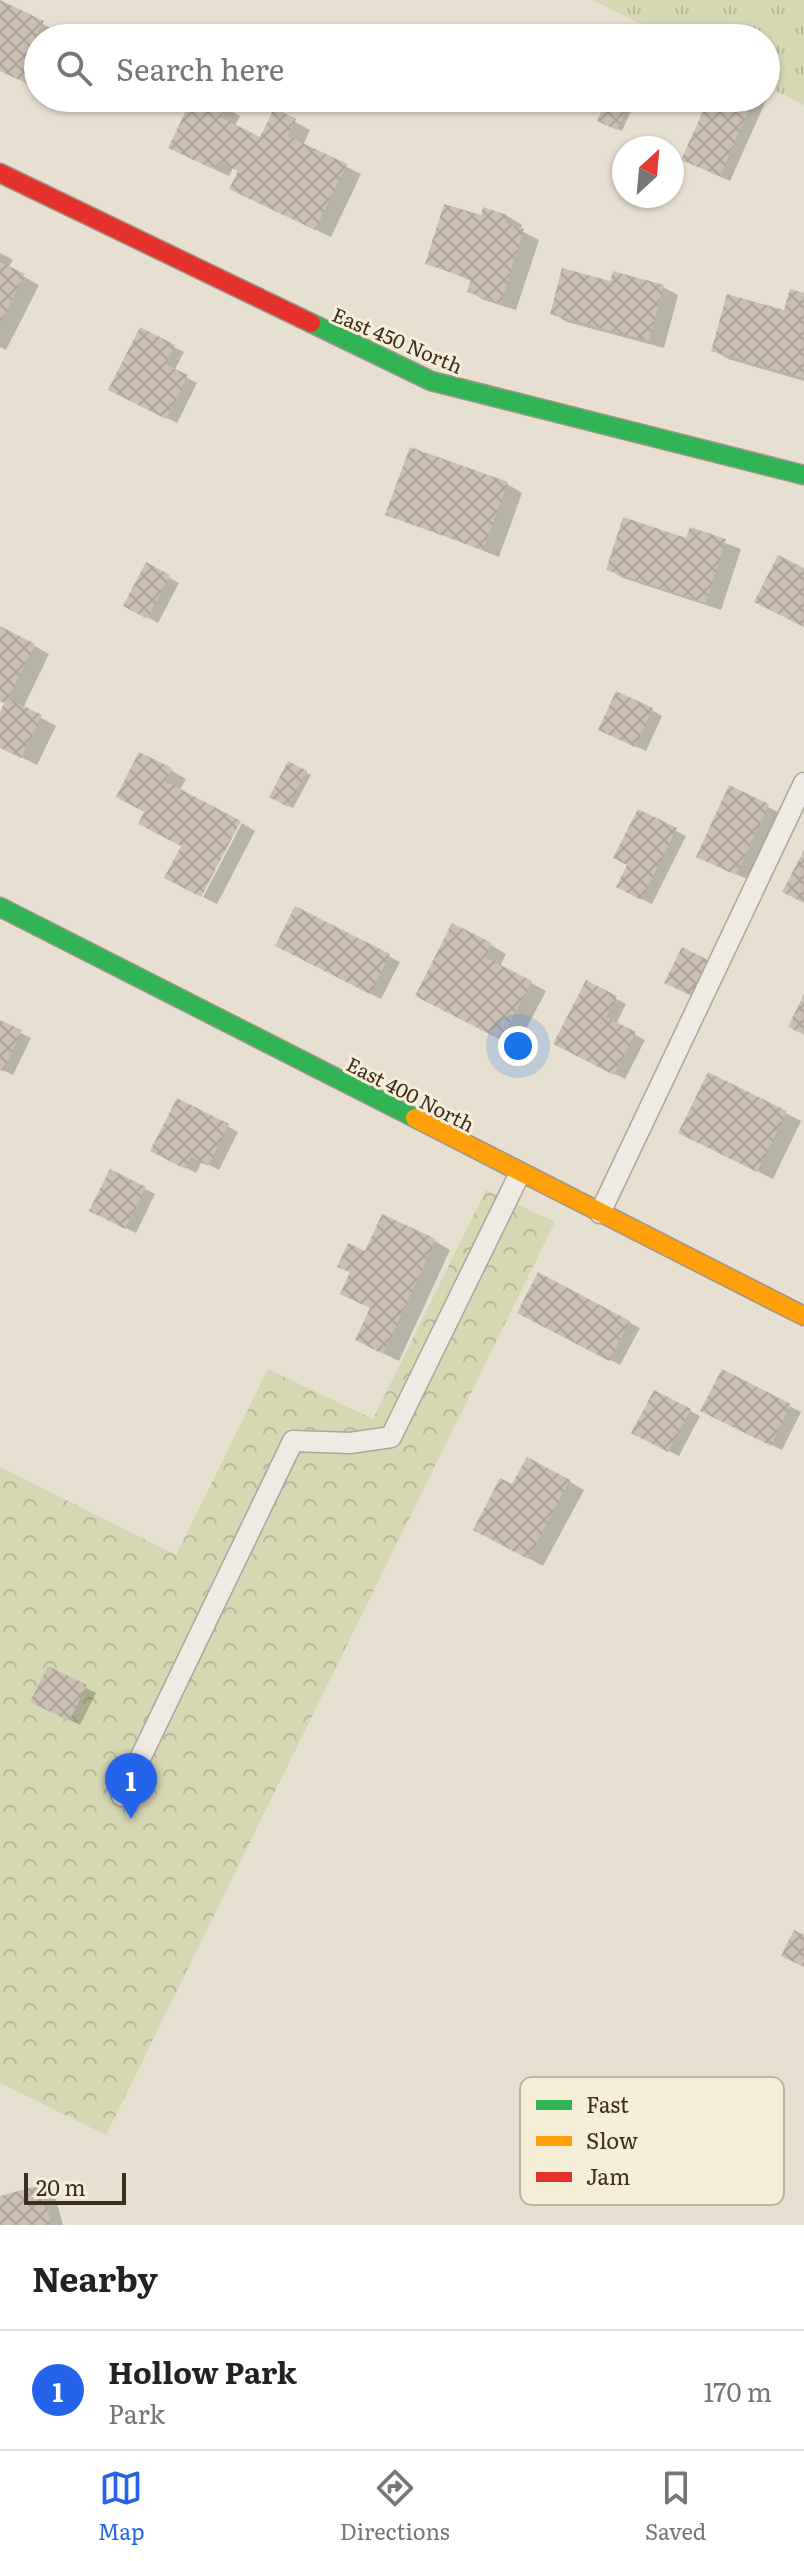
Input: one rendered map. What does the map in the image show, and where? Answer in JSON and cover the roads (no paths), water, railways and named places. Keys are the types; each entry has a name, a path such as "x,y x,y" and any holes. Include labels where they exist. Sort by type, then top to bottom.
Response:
{"street":[{"name":"East 450 North","path":"0,173 431,381 804,475"},
{"name":"East 400 North","path":"0,907 804,1316"}],"lane":[{"path":"600,1213 804,783"},
{"path":"122,1796 293,1441 350,1443 391,1437 520,1173"}],"place":[{"name":"Hollow Park","path":"131,1819"}]}
